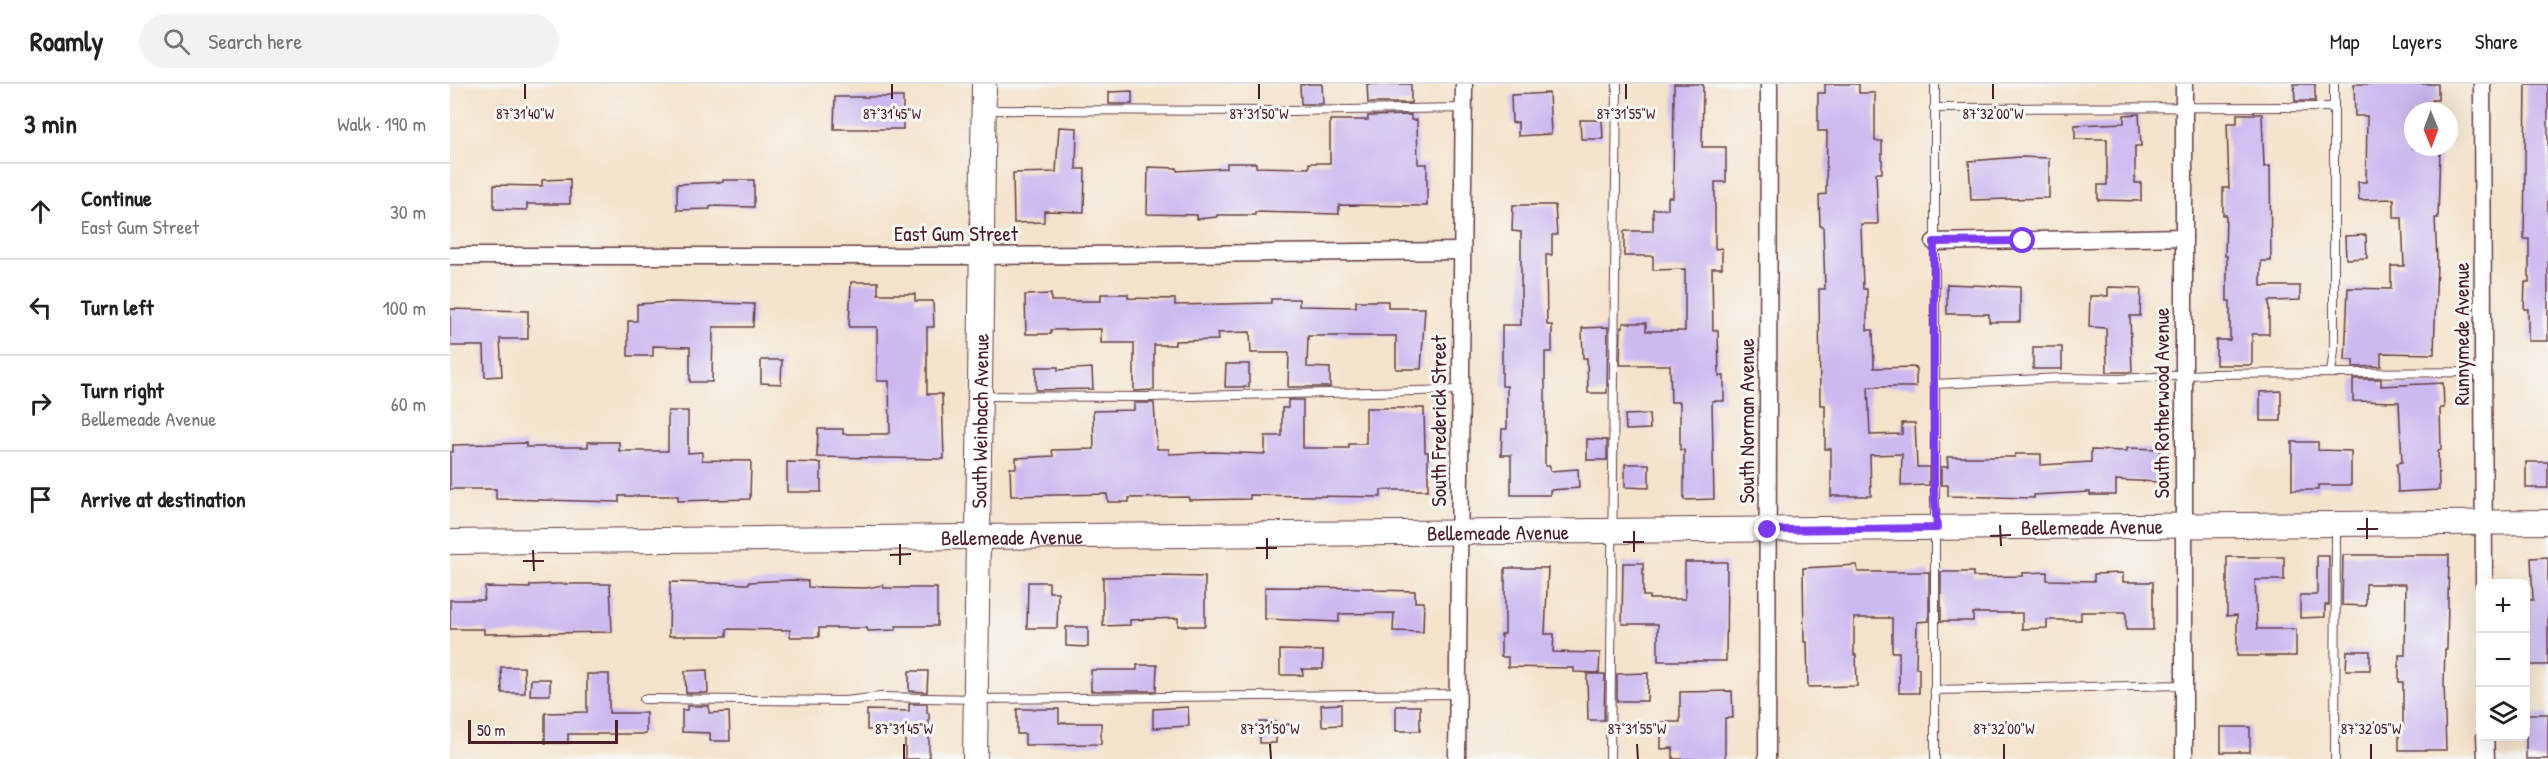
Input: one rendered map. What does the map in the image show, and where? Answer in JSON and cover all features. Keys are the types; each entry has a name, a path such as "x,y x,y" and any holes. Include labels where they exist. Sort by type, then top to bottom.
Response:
{"street":[{"name":"South Weinbach Avenue","path":"975,759 984,84"},
{"name":"South Frederick Street","path":"1457,759 1464,84"},
{"name":"South Norman Avenue","path":"1767,759 1769,84"},
{"name":"South Rotherwood Avenue","path":"2184,84 2184,759"},
{"name":"Runnymede Avenue","path":"2482,84 2484,579"},
{"path":"1934,242 2184,237"},
{"name":"East Gum Street","path":"450,256 982,256 1462,251"},
{"name":"Bellemeade Avenue","path":"450,542 979,539 2548,522"},
{"path":"2485,741 2486,759"}],"lane":[{"path":"1610,759 1617,84"},
{"path":"1935,84 1934,490 1937,528 1935,759"},
{"path":"2331,373 2334,350 2334,84"},
{"path":"1934,108 2334,107"},
{"path":"984,110 1289,111 1464,108"},
{"path":"1934,384 2184,376 2484,372"},
{"path":"980,396 1147,397 1460,390"},
{"path":"2335,759 2336,524"},
{"path":"1934,690 2184,685"},
{"path":"644,699 845,701 880,697 976,699 1458,694"}],"building":[{"path":"1322,84 1323,104 1301,104 1300,85"},
{"path":"1367,84 1411,84 1411,103 1368,103"},
{"path":"1674,84 1703,84 1702,147 1726,147 1726,182 1715,182 1715,249 1722,248 1722,268 1712,268 1713,330 1718,330 1719,376 1724,376 1724,401 1712,401 1714,499 1684,500 1684,450 1680,450 1680,402 1671,402 1670,365 1620,365 1623,323 1646,323 1646,331 1685,331 1685,269 1653,270 1653,256 1624,256 1624,231 1653,231 1653,209 1668,209 1668,197 1673,197"},
{"path":"1825,84 1859,84 1859,93 1875,93 1875,141 1882,141 1882,173 1876,173 1878,224 1861,224 1863,289 1867,289 1867,330 1873,330 1874,368 1916,367 1916,387 1868,387 1870,435 1902,434 1902,423 1915,423 1917,467 1929,467 1929,485 1901,486 1902,454 1870,455 1871,496 1831,496 1831,449 1825,449 1825,405 1820,405 1819,289 1825,289 1823,226 1820,226 1819,195 1826,194 1827,131 1818,131 1818,93 1825,93"},
{"path":"2294,84 2315,84 2315,101 2295,101"},
{"path":"2354,84 2438,84 2438,100 2404,102 2404,156 2440,156 2438,218 2435,218 2437,261 2434,354 2381,353 2381,366 2353,367 2353,360 2345,360 2348,288 2391,289 2391,266 2404,266 2402,218 2394,218 2394,199 2359,200 2358,182 2366,182 2367,116 2355,116"},
{"path":"2526,84 2548,84 2548,341 2528,341 2528,309 2524,309 2525,282 2529,282 2529,239 2524,239"},
{"path":"1132,91 1132,104 1109,104 1109,92"},
{"path":"1549,93 1551,134 1518,136 1518,122 1512,123 1511,95"},
{"path":"835,97 903,97 903,129 834,129"},
{"path":"2139,114 2141,146 2135,146 2135,183 2141,183 2141,201 2098,200 2098,185 2107,185 2107,139 2075,139 2075,125 2124,123 2124,115"},
{"path":"2237,114 2262,114 2264,167 2270,166 2271,261 2261,261 2261,286 2300,286 2300,300 2269,301 2269,334 2252,334 2252,365 2216,365 2216,340 2230,340 2223,188 2229,188 2227,123 2237,123"},
{"path":"1411,115 1411,120 1417,120 1418,164 1427,164 1427,206 1339,205 1339,214 1255,212 1255,215 1217,215 1217,217 1197,219 1197,215 1147,214 1148,167 1177,168 1177,171 1227,168 1227,163 1256,163 1256,167 1309,168 1309,163 1330,163 1330,120 1368,120 1368,116"},
{"path":"1580,120 1602,120 1603,139 1581,139"},
{"path":"1059,127 1077,128 1076,169 1085,169 1084,212 1044,211 1044,222 1014,223 1013,173 1056,172"},
{"path":"2020,157 2049,158 2049,198 1971,200 1969,161"},
{"path":"570,179 570,204 527,204 527,210 494,209 494,185 542,186 542,180"},
{"path":"723,180 754,180 754,207 710,206 710,209 677,210 677,184 723,182"},
{"path":"1513,205 1555,205 1557,235 1552,235 1552,255 1546,255 1547,325 1552,325 1552,352 1545,352 1545,466 1550,466 1550,471 1578,469 1579,488 1550,490 1550,495 1511,495 1511,455 1501,455 1502,429 1507,429 1507,386 1502,386 1502,325 1521,325 1521,232 1512,231"},
{"path":"2366,235 2367,258 2346,259 2345,236"},
{"path":"851,282 878,282 878,294 915,294 915,301 933,301 934,327 927,327 927,394 942,394 944,459 817,457 818,429 843,429 843,434 887,434 890,432 889,381 877,381 877,327 849,327"},
{"path":"1947,284 2020,287 2020,322 1989,322 1989,314 1947,314"},
{"path":"2108,287 2141,288 2140,316 2130,316 2132,372 2107,372 2106,328 2089,327 2090,296 2108,296"},
{"path":"1051,294 1051,301 1101,301 1101,294 1128,294 1128,298 1175,299 1175,305 1271,303 1271,299 1299,299 1299,306 1356,307 1356,301 1388,301 1388,308 1425,308 1421,369 1396,369 1396,336 1308,336 1307,367 1330,368 1330,387 1288,387 1289,353 1251,353 1250,332 1217,333 1218,340 1175,341 1175,345 1154,345 1154,390 1134,391 1134,343 1101,343 1101,329 1051,330 1051,334 1026,334 1025,295"},
{"path":"671,302 754,304 753,327 713,327 712,382 690,382 690,347 653,346 653,356 628,356 628,321 637,321 637,304"},
{"path":"450,309 528,311 528,339 500,339 502,376 485,377 484,346 450,346"},
{"path":"1608,327 1607,393 1588,393 1587,358 1583,358 1582,328"},
{"path":"2033,347 2062,347 2062,369 2033,369"},
{"path":"761,360 782,360 781,384 761,383"},
{"path":"1226,364 1249,364 1249,387 1225,387"},
{"path":"1036,367 1058,367 1058,370 1092,368 1093,389 1036,390"},
{"path":"2353,379 2381,379 2381,386 2443,383 2444,408 2440,408 2441,450 2438,451 2439,490 2398,492 2397,463 2402,462 2399,402 2353,401"},
{"path":"2281,391 2281,421 2260,421 2260,392"},
{"path":"1288,400 1303,400 1303,448 1349,448 1349,444 1366,444 1366,408 1424,408 1425,452 1428,452 1428,490 1381,490 1381,497 1250,495 1250,499 1129,498 1129,502 1108,502 1107,494 1011,496 1010,468 1016,468 1016,458 1053,456 1052,450 1094,449 1093,411 1134,410 1134,403 1154,403 1157,449 1169,449 1169,454 1213,452 1265,454 1265,436 1282,436 1282,408 1288,408"},
{"path":"668,411 688,411 688,453 702,452 702,460 751,461 750,499 678,501 678,496 619,496 619,502 496,499 496,489 450,489 450,452 453,452 453,445 526,443 526,447 588,447 588,442 619,442 619,451 668,451"},
{"path":"1649,414 1650,429 1626,430 1625,415"},
{"path":"1587,439 1607,440 1607,460 1587,460"},
{"path":"2292,442 2318,442 2318,450 2351,451 2351,485 2318,485 2318,490 2292,490"},
{"path":"2127,448 2160,449 2159,482 2116,480 2116,495 2090,495 2090,492 2034,495 2034,498 1948,496 1948,485 1941,485 1941,467 1948,467 1947,457 2015,457 2015,454 2041,454 2041,465 2091,462 2091,450 2127,451"},
{"path":"787,462 821,463 821,492 787,492"},
{"path":"2526,462 2548,462 2548,488 2526,488"},
{"path":"1625,464 1649,464 1649,488 1625,487"},
{"path":"2343,555 2449,555 2444,682 2446,750 2399,750 2399,725 2403,725 2403,682 2399,682 2399,655 2405,655 2406,584 2366,584 2366,606 2342,605"},
{"path":"2317,556 2329,556 2329,605 2325,605 2325,617 2300,618 2300,595 2317,595"},
{"path":"2227,557 2284,557 2284,580 2255,580 2257,629 2296,629 2296,656 2237,656 2237,615 2227,616"},
{"path":"2548,557 2548,665 2530,665 2530,600 2533,600 2531,558"},
{"path":"1685,562 1727,562 1726,661 1658,661 1658,624 1622,624 1623,563 1643,563 1643,596 1649,596 1649,599 1685,599"},
{"path":"1857,565 1858,572 1929,572 1929,621 1917,622 1916,668 1919,668 1919,693 1899,693 1899,652 1892,652 1892,618 1854,618 1857,686 1808,687 1807,642 1804,642 1803,568"},
{"path":"1505,568 1548,568 1545,634 1554,634 1553,652 1600,653 1599,673 1574,672 1574,668 1508,667 1508,657 1501,657 1501,634 1505,634"},
{"path":"1941,572 1973,572 1973,577 2022,576 2022,573 2047,572 2047,580 2094,581 2094,574 2123,573 2123,582 2153,582 2153,630 2126,630 2126,612 2081,612 2081,620 2047,620 2047,628 2022,629 2022,613 1973,613 1973,621 1941,621"},
{"path":"1103,577 1205,577 1205,626 1178,626 1178,618 1130,620 1130,625 1103,626"},
{"path":"808,581 808,587 866,588 883,585 884,588 937,588 937,626 896,626 896,630 868,631 867,628 819,628 819,637 790,637 790,630 727,629 727,636 669,636 670,582 749,584 749,582"},
{"path":"1028,582 1049,582 1049,592 1058,592 1057,628 1027,628"},
{"path":"610,584 612,632 484,634 484,629 450,629 450,600 484,600 485,587 530,588 530,585"},
{"path":"1265,587 1374,588 1375,590 1415,591 1415,602 1424,602 1423,632 1393,631 1394,613 1339,614 1339,622 1265,619"},
{"path":"1066,627 1088,627 1088,647 1066,646"},
{"path":"1280,650 1323,651 1323,669 1302,669 1303,675 1280,675"},
{"path":"2347,651 2370,651 2370,670 2346,670"},
{"path":"1137,665 1157,665 1156,691 1091,691 1091,670 1137,670"},
{"path":"501,667 524,667 525,693 502,693"},
{"path":"707,670 708,693 686,693 685,671"},
{"path":"909,671 928,671 927,692 909,691"},
{"path":"1648,673 1647,701 1617,701 1617,674"},
{"path":"587,674 609,674 609,713 646,713 646,734 568,734 568,743 545,743 545,713 587,712"},
{"path":"1587,674 1605,674 1604,720 1588,720"},
{"path":"531,679 550,679 550,695 530,695"},
{"path":"1732,691 1733,718 1725,718 1725,759 1673,759 1673,748 1661,749 1661,722 1680,722 1680,692"},
{"path":"909,704 927,704 929,759 905,759 905,730 867,730 867,710 909,711"},
{"path":"1341,704 1341,725 1322,726 1321,705"},
{"path":"687,706 709,706 709,713 729,712 730,741 710,741 710,733 682,732 682,710 687,710"},
{"path":"1396,706 1420,706 1420,731 1396,731"},
{"path":"1188,707 1189,726 1153,728 1153,709"},
{"path":"1017,709 1059,709 1059,723 1101,723 1101,744 1025,745 1025,734 1017,734"},
{"path":"2530,714 2548,714 2548,759 2526,759 2526,741 2530,741"},
{"path":"1260,722 1276,722 1276,743 1260,743"},
{"path":"2221,727 2250,727 2250,752 2221,752"}],"route":[{"path":"1768,530 1937,528 1934,504 1934,242 2023,241"}]}
